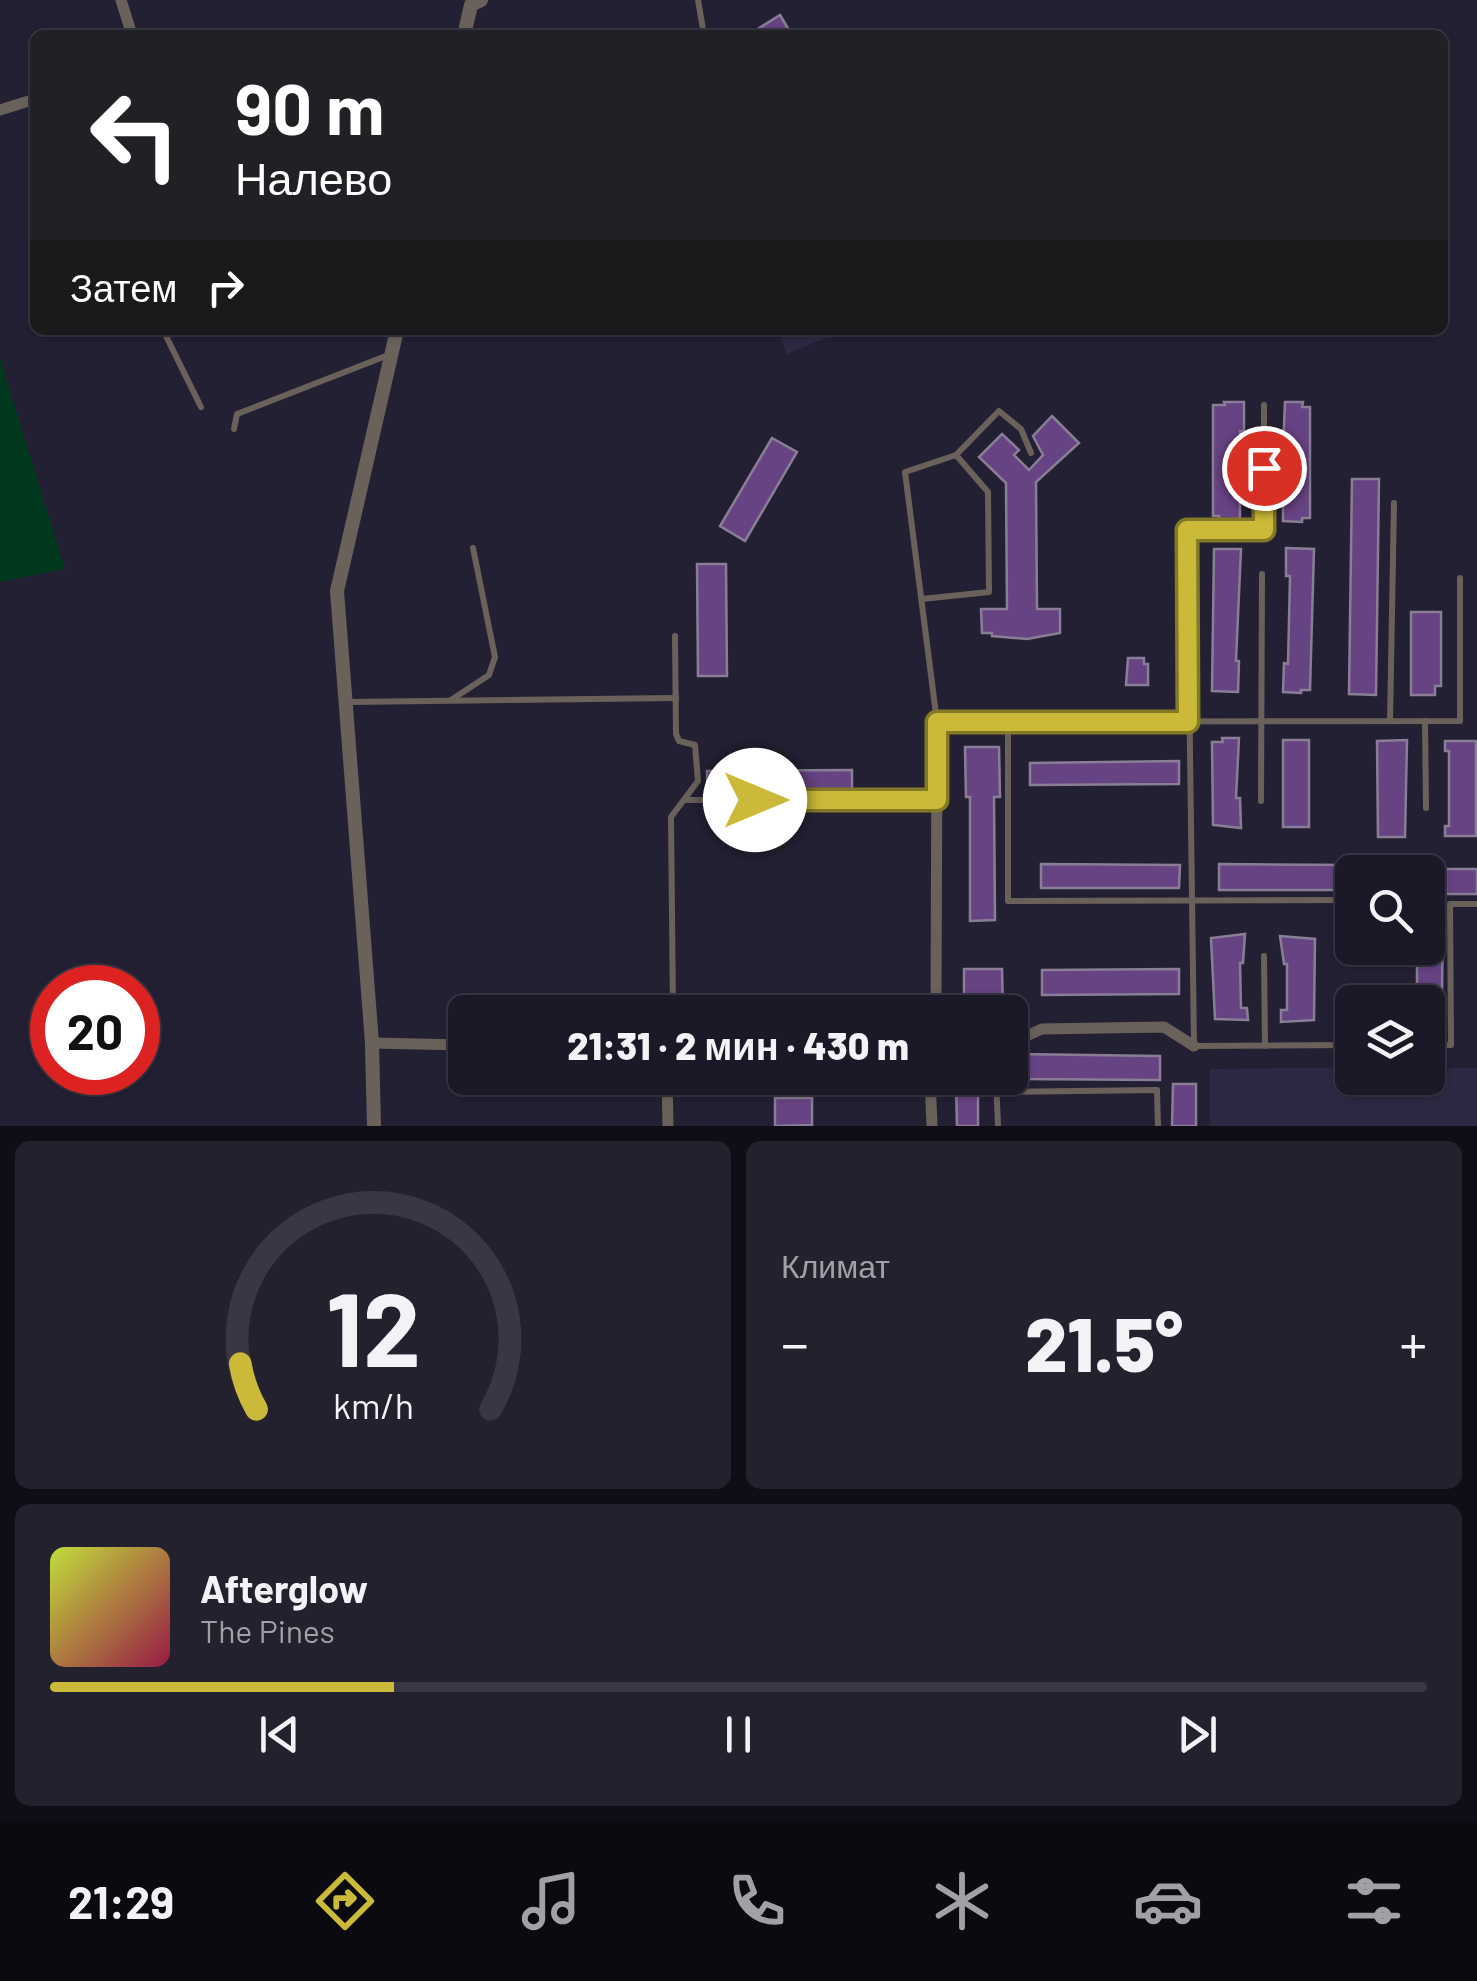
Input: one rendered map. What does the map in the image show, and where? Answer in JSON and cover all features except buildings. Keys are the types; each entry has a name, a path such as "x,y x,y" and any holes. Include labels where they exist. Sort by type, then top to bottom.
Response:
{"street":[{"path":"122,0 131,30"},
{"path":"465,30 473,2"},
{"path":"0,110 30,101"},
{"path":"374,1126 372,1043 337,591 396,335"},
{"path":"936,995 937,722"},
{"path":"1028,1035 1042,1029 1164,1027 1194,1046"},
{"path":"372,1043 448,1045"},
{"path":"667,1095 668,1126"},
{"path":"931,1095 932,1126"}],"lane":[{"path":"698,0 703,30"},
{"path":"165,335 200,407"},
{"path":"234,429 236,414 392,354"},
{"path":"1264,405 1264,530 1187,530 1194,1046 1335,1045"},
{"path":"1031,453 1021,430 999,410 956,455 905,472 937,722 1460,722 1460,578"},
{"path":"922,599 989,592 988,492 956,455"},
{"path":"1390,721 1394,503"},
{"path":"450,701 493,670 495,657 472,548"},
{"path":"1260,801 1262,574"},
{"path":"672,995 671,817 698,782 695,745 679,740 676,734 675,636"},
{"path":"346,702 676,698"},
{"path":"1008,722 1008,901 1335,900"},
{"path":"1425,722 1426,808"},
{"path":"687,800 937,800"},
{"path":"1445,1045 1451,1045 1450,904 1477,904"},
{"path":"1264,956 1265,1046"},
{"path":"1028,1092 1157,1090 1158,1126"},
{"path":"998,1095 998,1126"}],"shaded area":[{"path":"780,335 834,335 787,354"},
{"path":"1335,1068 1335,1095 1445,1095 1445,1068 1477,1068 1477,1126 1210,1126 1210,1069"}],"green space":[{"path":"0,359 65,569 0,582"}],"route":[{"path":"755,800 937,800 937,722 1188,722 1187,530 1264,530 1264,468"}]}
